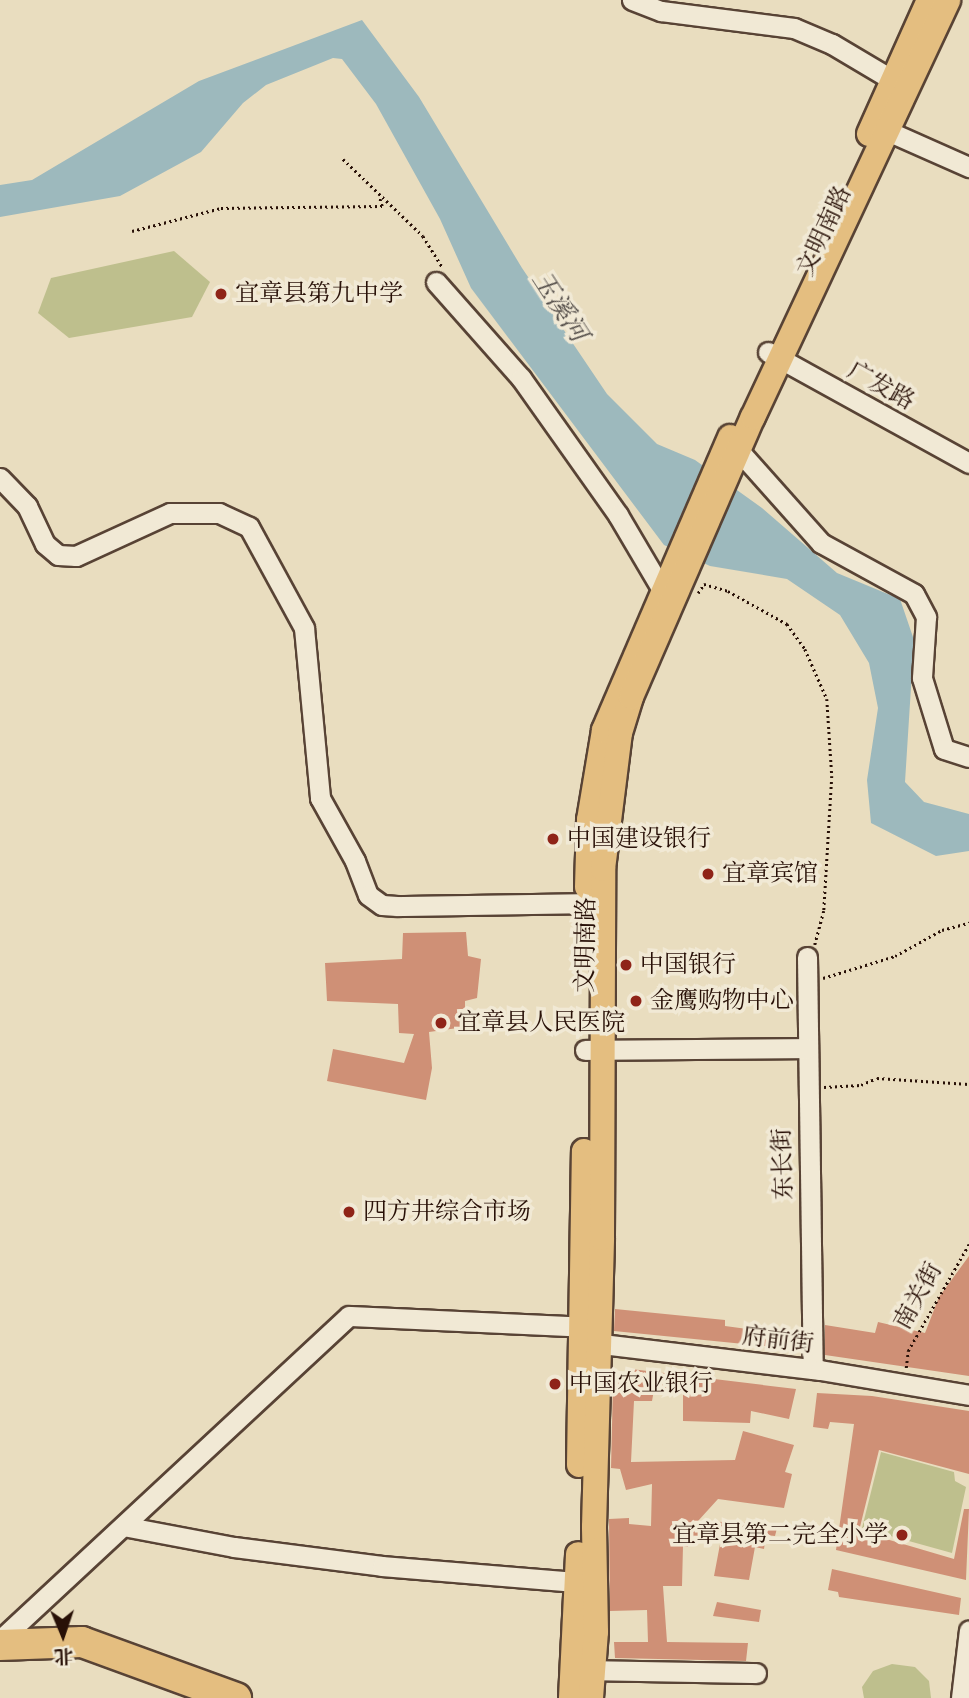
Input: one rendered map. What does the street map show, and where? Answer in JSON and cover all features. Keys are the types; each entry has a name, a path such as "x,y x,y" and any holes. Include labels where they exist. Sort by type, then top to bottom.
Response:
{"highway":[{"path":"0,1642 82,1642 236,1698"}],"main road":[{"name":"文明南路","path":"582,1337 594,1050 586,903 597,759 628,667 662,588 684,562 729,457 881,128 891,79 929,0"},
{"path":"881,128 948,0"},
{"path":"594,1050 603,869 620,733 684,562"},
{"path":"582,1337 578,1582 584,1670 591,1698"},
{"path":"571,1698 584,1670 582,1337"}],"street":[{"path":"632,0 661,11 794,28 832,44 891,79"},
{"path":"881,128 969,167"},
{"path":"436,282 521,378 618,515 662,588"},
{"name":"广发路","path":"775,356 969,462"},
{"path":"729,457 821,543 914,594 926,617 922,678 944,749 969,757"},
{"path":"0,478 27,506 45,544 58,555 76,556 170,513 219,513 249,527 304,628 320,799 355,860 368,895 389,905 586,903"},
{"name":"东长街","path":"807,957 806,1088 813,1370"},
{"path":"594,1050 807,1048"},
{"name":"府前街","path":"123,1526 349,1316 582,1337 969,1395"},
{"path":"0,1642 123,1526 234,1547 382,1566 578,1582"},
{"path":"963,1685 969,1630"},
{"path":"584,1670 756,1673"}],"path":[{"path":"343,159 379,197 423,236 443,269 436,282"},
{"path":"132,231 220,208 382,206 379,197"},
{"path":"695,598 704,584 712,586 747,599 787,625 805,649 827,699 832,776 824,911 807,957"},
{"path":"807,990 825,977 895,956 942,930 969,923"},
{"path":"806,1088 861,1085 877,1077 969,1084"},
{"name":"南关街","path":"906,1368 908,1351 969,1244"}],"green space":[{"path":"174,251 210,282 192,317 69,338 38,313 51,278"},
{"path":"881,1452 954,1472 955,1481 966,1487 952,1553 862,1528"},
{"path":"892,1664 915,1667 929,1681 931,1698 864,1698 862,1687 873,1671"}],"water":[{"path":"362,20 419,97 522,268 607,394 657,444 695,460 762,508 837,573 900,599 914,640 905,782 924,802 969,814 969,851 936,856 871,823 867,780 878,708 869,663 840,615 787,579 710,566 664,545 471,288 440,219 376,104 342,59 333,58 266,85 243,103 201,152 120,196 0,217 0,185 32,180 199,81"}],"building":[{"path":"466,932 468,956 481,959 477,998 465,1001 465,1027 429,1032 432,1068 426,1100 327,1081 333,1049 404,1063 414,1034 399,1033 398,1004 327,1001 325,963 402,959 403,933"},
{"path":"969,1256 969,1376 825,1355 825,1325 875,1333 878,1322 925,1333 939,1297"},
{"path":"615,1309 725,1320 725,1326 785,1334 784,1348 614,1331"},
{"path":"631,1369 796,1389 789,1419 751,1411 750,1423 683,1421 683,1391 654,1390 652,1401 634,1401 631,1462 735,1460 743,1431 794,1445 785,1472 792,1474 784,1508 718,1499 698,1521 778,1524 775,1536 766,1535 764,1549 755,1547 749,1580 714,1576 721,1539 689,1537 688,1547 683,1546 682,1586 663,1586 667,1642 748,1643 746,1661 615,1658 614,1642 648,1642 647,1610 610,1611 609,1519 629,1518 629,1524 651,1526 652,1484 626,1490 620,1469 611,1468 613,1383 630,1375"},
{"path":"817,1393 872,1396 969,1411 969,1474 879,1450 859,1531 954,1559 964,1509 969,1509 966,1580 836,1550 854,1424 830,1422 828,1429 813,1427"},
{"path":"832,1569 961,1598 959,1615 839,1597 838,1592 828,1590"},
{"path":"717,1602 761,1610 759,1622 713,1616"}],"place":[{"name":"宜章县第九中学","path":"221,294"},
{"name":"中国建设银行","path":"553,839"},
{"name":"宜章宾馆","path":"708,874"},
{"name":"中国银行","path":"626,965"},
{"name":"金鹰购物中心","path":"636,1001"},
{"name":"宜章县人民医院","path":"441,1023"},
{"name":"四方井综合市场","path":"349,1212"},
{"name":"中国农业银行","path":"555,1384"},
{"name":"宜章县第二完全小学","path":"902,1535"}],"water label":[{"name":"玉溪河","path":"559,307"}]}
